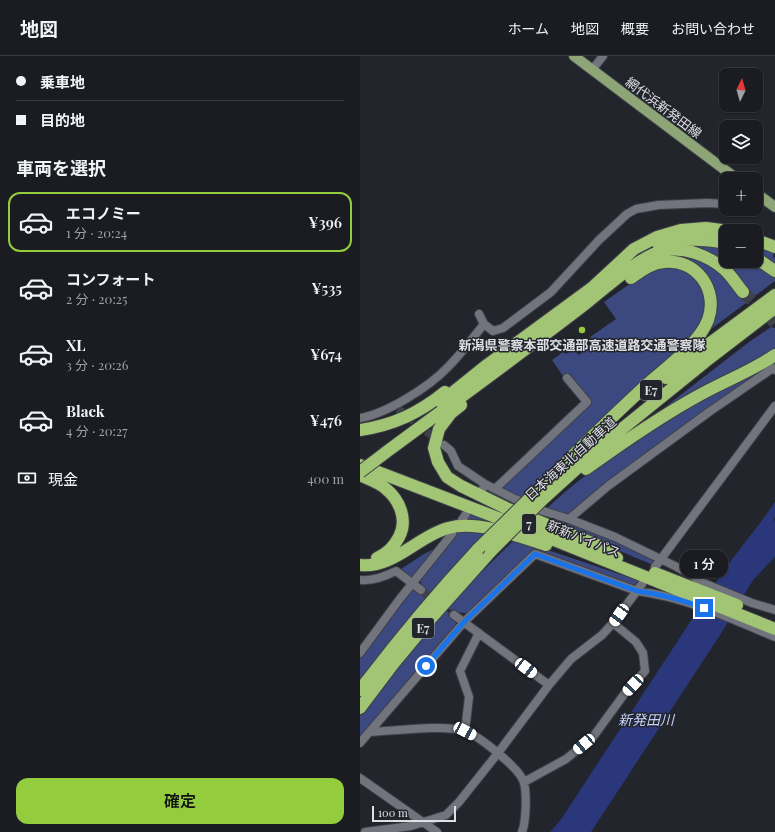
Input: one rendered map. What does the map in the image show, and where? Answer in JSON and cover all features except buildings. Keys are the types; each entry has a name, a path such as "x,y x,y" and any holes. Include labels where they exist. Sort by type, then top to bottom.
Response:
{"highway":[{"path":"595,291 634,249 657,237 680,230 706,228 719,230"},
{"path":"360,472 383,451 595,291 638,256 661,245 682,240 705,239 719,242"},
{"path":"763,243 775,247"},
{"path":"595,291 643,260 662,251 684,250 703,256 724,269 743,292"},
{"path":"552,477 594,434 695,340 708,320 710,296 705,282 700,274 685,264 670,261 655,264 626,281 595,291"},
{"path":"763,263 775,271"},
{"name":"日本海東北自動車道","path":"360,708 394,662 433,616 491,551 528,514 541,497 552,477 652,389 698,352 775,295"},
{"name":"日本海東北自動車道","path":"360,690 393,646 478,549 607,441 706,361 775,308"},
{"path":"541,497 697,396 759,366 775,355"},
{"path":"360,430 378,428 404,418 432,403 462,379 491,368"},
{"path":"491,368 472,396 451,413 439,429 434,448 438,462 447,477 472,492 506,508 602,547 618,563"},
{"path":"360,465 383,451"},
{"name":"新新バイパス","path":"360,457 618,563"},
{"name":"新新バイパス","path":"360,465 696,593 775,620"},
{"path":"360,475 385,488 396,500 403,514 403,530 396,544 385,555 370,560 360,559"},
{"path":"360,566 370,567 388,560 425,538 448,528 465,526 487,527 618,563"},
{"name":"新新バイパス","path":"696,593 775,629"}],"main road":[{"name":"網代浜新発田線","path":"574,56 728,172"},
{"path":"763,199 775,206"}],"street":[{"path":"592,70 603,56"},
{"path":"479,314 484,324 493,331 503,328 552,292 599,240 627,214 636,209 659,205 719,204"},
{"path":"360,418 369,417 395,407 411,397 448,368 484,324"},
{"path":"569,519 608,486 709,412 773,368 775,370"},
{"path":"495,489 587,402 567,378"},
{"path":"655,567 775,406"},
{"path":"444,445 451,451 458,466 484,486 495,489 543,511 569,519 615,537 676,566 693,576 696,593 760,631 775,637"},
{"path":"360,653 452,534"},
{"path":"360,743 464,622 535,554 639,587 651,593 696,593 771,609"},
{"path":"360,580 366,581 381,578 396,571 421,590"},
{"path":"365,832 411,826 446,815 459,802 549,685 571,659 602,635 613,623 639,587"},
{"path":"454,615 549,685"},
{"path":"524,782 566,759 593,737 644,671 644,653 636,642 613,623"},
{"path":"465,731 469,697 460,672 479,633"},
{"path":"370,732 439,728 465,731 482,740 498,753 515,770 524,782 525,825 522,832"},
{"path":"360,778 437,832"}],"shaded area":[{"path":"673,245 719,246 719,268 763,268 763,266 775,274 775,281 752,298 743,289 690,249"},
{"path":"763,246 774,250 773,257 775,258 775,267 763,258"},
{"path":"674,254 691,255 704,260 723,276 743,301 747,298 750,300 703,335 709,324 700,270 646,263"},
{"path":"674,266 688,271 699,280 706,302 704,317 693,335 522,498 502,488 588,405 565,375 563,376 552,360 563,352 566,354 571,351 575,351 579,355 594,342 590,337 616,319 604,302 648,271"},
{"path":"771,327 775,328 775,351 672,408 665,407 749,342"},
{"path":"771,364 772,367 570,515 563,516 545,510 596,467 688,406"},
{"path":"489,487 517,502 513,506 482,492"},
{"path":"542,513 601,533 656,558 657,562 653,565 540,517"},
{"path":"470,514 494,524 463,522"},
{"path":"458,530 488,531 430,596 422,590 423,588 419,577"},
{"path":"515,539 640,580 636,588 534,552 470,614 456,612 455,614 446,607"},
{"path":"436,548 413,580 402,573 401,569"},
{"path":"409,591 421,591 428,597 360,680 360,654"},
{"path":"445,609 453,616 457,626 360,742 360,714 388,677"}],"water":[{"name":"新発田川","path":"775,502 775,557 753,580 722,632 591,832 550,832 560,821 726,567"}],"tunnel":[{"path":"743,292 775,323"},
{"path":"398,409 440,442"},
{"path":"421,590 454,615"}],"place":[{"name":"新潟県警察本部交通部高速道路交通警察隊","path":"582,330"}],"route":[{"path":"426,666 464,622 535,554 637,591 651,593 704,608"}]}
